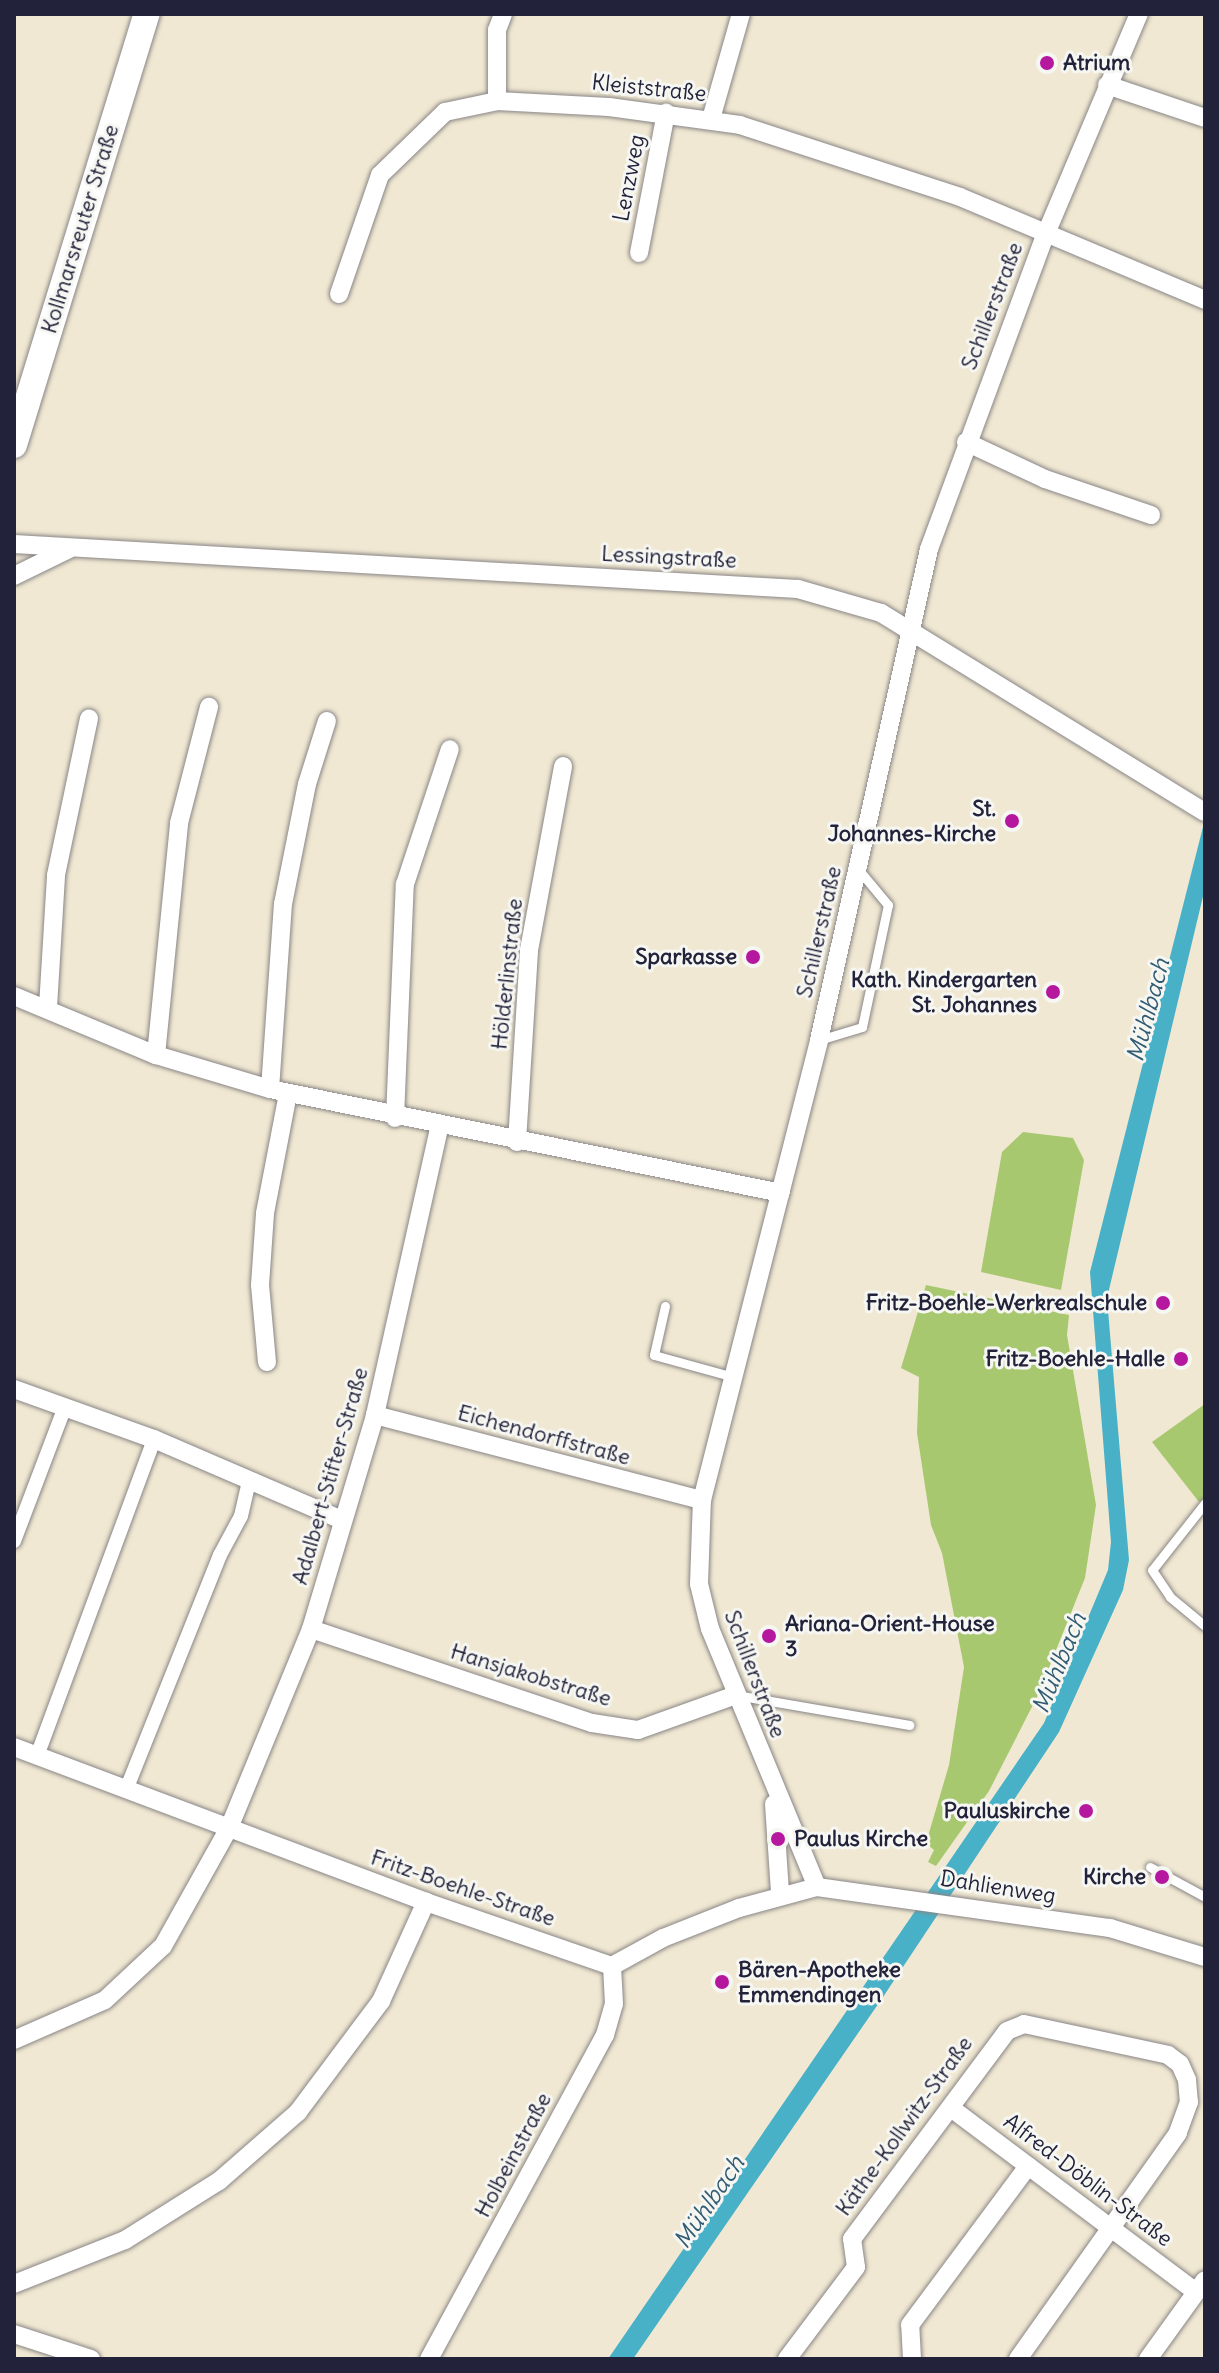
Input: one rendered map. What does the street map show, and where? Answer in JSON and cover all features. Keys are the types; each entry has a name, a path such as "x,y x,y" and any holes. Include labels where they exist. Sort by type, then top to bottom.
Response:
{"main road":[{"name":"Kollmarsreuter Straße","path":"14,445 147,14"}],"street":[{"path":"497,101 497,30 503,14"},
{"path":"711,119 741,14"},
{"name":"Schillerstraße","path":"817,1887 710,1629 699,1584 702,1500 730,1376 781,1193 819,1040 929,549 966,442 1045,236 1139,14"},
{"path":"1107,85 1205,118"},
{"name":"Kleiststraße","path":"339,294 380,175 445,112 497,101 711,119 877,167 1205,300"},
{"name":"Lenzweg","path":"639,253 666,113"},
{"path":"966,442 1045,479 1151,515"},
{"name":"Lessingstraße","path":"14,544 798,589 859,605 913,631 1205,812"},
{"name":"Lessingstraße","path":"14,576 72,547"},
{"path":"156,1055 179,823 209,707"},
{"path":"48,1007 56,875 89,718"},
{"path":"267,1362 260,1285 279,1091 283,904 307,784 327,721"},
{"path":"395,1118 405,884 450,749"},
{"name":"Hölderlinstraße","path":"517,1142 529,950 563,766"},
{"path":"14,996 48,1007 156,1055 279,1091 395,1118 781,1193"},
{"name":"Adalbert-Stifter-Straße","path":"14,2040 105,2000 163,1946 229,1828 311,1629 375,1415 440,1125"},
{"path":"14,1389 154,1439 342,1520"},
{"path":"14,1541 65,1407"},
{"name":"Eichendorffstraße","path":"375,1415 702,1500"},
{"path":"37,1756 154,1439"},
{"path":"126,1790 207,1589 241,1516 249,1480"},
{"name":"Hansjakobstraße","path":"311,1629 592,1723 638,1730 736,1695"},
{"name":"Fritz-Boehle-Straße","path":"14,1747 426,1902 612,1966"},
{"name":"Schillerstraße","path":"772,1784 780,1893"},
{"name":"Dahlienweg","path":"780,1893 817,1887 920,1899 1146,1935 1205,1957"},
{"path":"612,1966 663,1938 780,1893"},
{"path":"14,2284 125,2240 219,2181 298,2112 381,2001 426,1902"},
{"name":"Holbeinstraße","path":"429,2359 605,2035 614,2004 612,1966"},
{"name":"Käthe-Kollwitz-Straße","path":"787,2359 856,2267 852,2239 951,2108 994,2043 1024,2024 1168,2055 1180,2064 1189,2102 1178,2133 1018,2359"},
{"name":"Alfred-Döblin-Straße","path":"951,2108 1028,2166 1200,2286"},
{"path":"912,2359 910,2325 1028,2166"},
{"path":"1148,2359 1200,2286"},
{"path":"14,2334 91,2359"}],"lane":[{"path":"819,1040 862,1027 888,905 858,869"},
{"path":"665,1306 654,1355 730,1376"},
{"path":"1205,1503 1152,1570 1170,1597 1205,1626"},
{"path":"736,1695 909,1725"},
{"path":"1150,1867 1205,1897"}],"green space":[{"path":"1023,1132 1073,1138 1084,1160 1061,1290 981,1272 1002,1152"},
{"path":"926,1285 1069,1315 1067,1335 1096,1505 1085,1578 1038,1695 989,1791 936,1866 928,1862 934,1850 926,1843 949,1765 964,1667 942,1553 931,1525 917,1433 919,1377 901,1368"},
{"path":"1205,1404 1205,1499 1199,1502 1152,1442"}],"water":[{"path":"1205,819 1205,888 1107,1298 1129,1560 1123,1590 1059,1732 883,1997 633,2359 608,2359 1044,1723 1108,1570 1111,1542 1090,1272"}],"place":[{"name":"Atrium","path":"1047,63"},
{"name":"St. Johannes-Kirche","path":"1012,821"},
{"name":"Sparkasse","path":"753,957"},
{"name":"Kath. Kindergarten St. Johannes","path":"1053,992"},
{"name":"Fritz-Boehle-Werkrealschule","path":"1163,1303"},
{"name":"Fritz-Boehle-Halle","path":"1181,1359"},
{"name":"Ariana-Orient-House 3","path":"769,1636"},
{"name":"Pauluskirche","path":"1086,1811"},
{"name":"Paulus Kirche","path":"778,1839"},
{"name":"Kirche","path":"1162,1877"},
{"name":"Bären-Apotheke Emmendingen","path":"722,1982"}],"water label":[{"name":"Mühlbach","path":"1148,1010"},
{"name":"Mühlbach","path":"1059,1663"},
{"name":"Mühlbach","path":"709,2202"}]}
